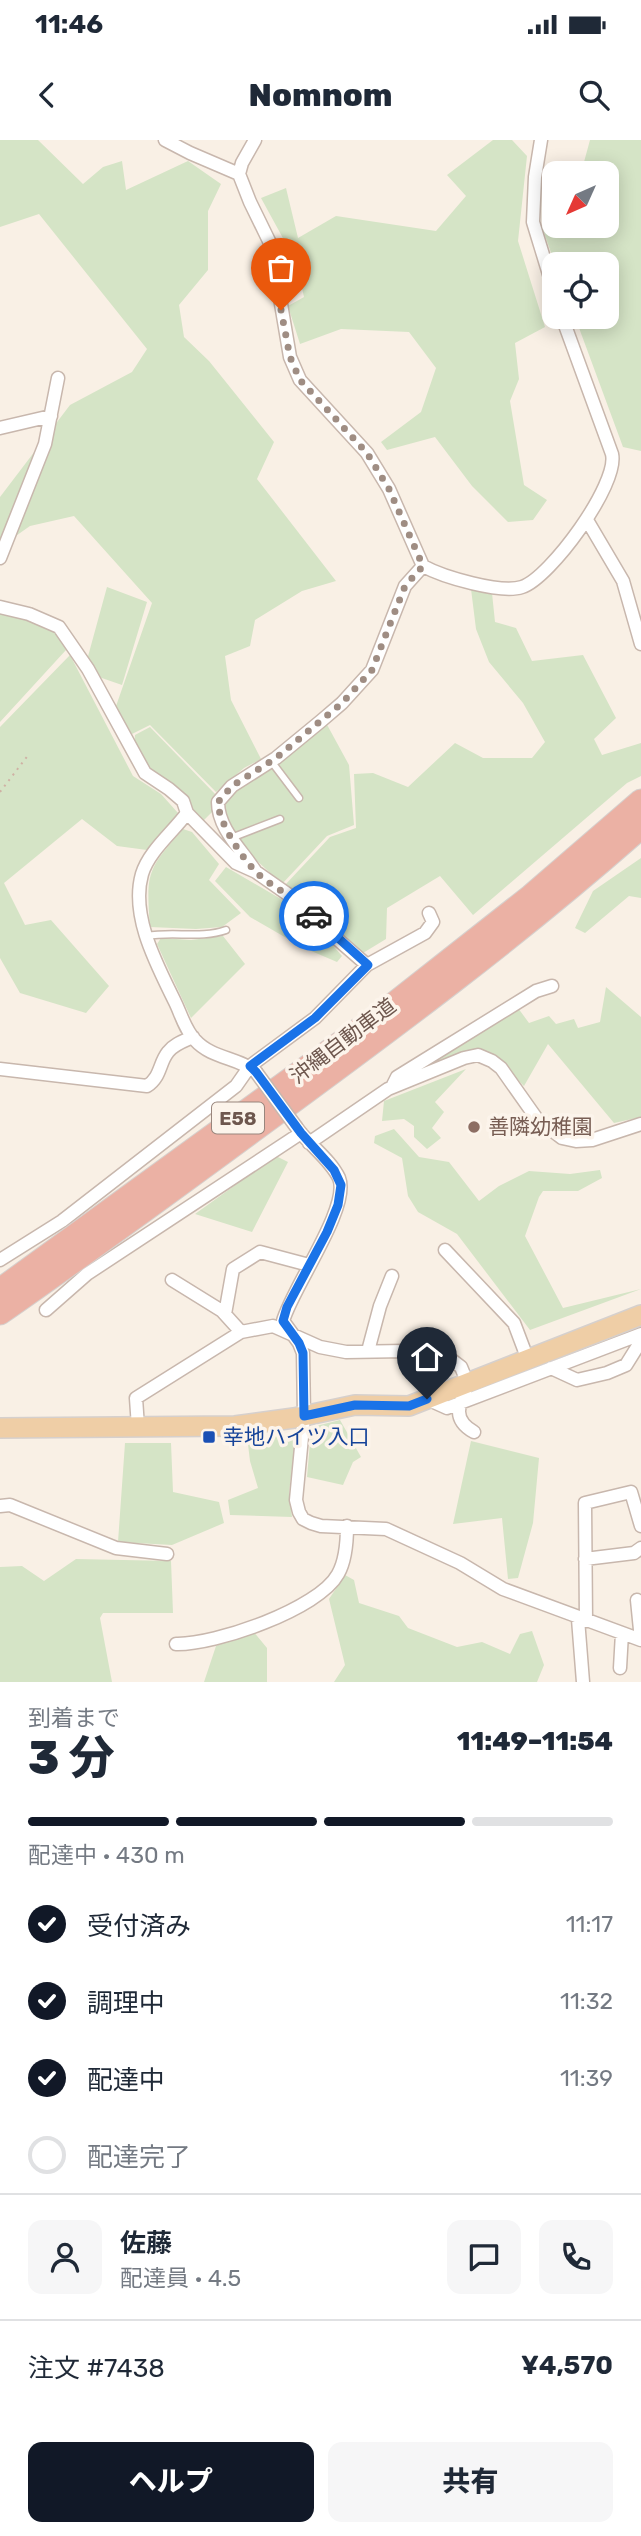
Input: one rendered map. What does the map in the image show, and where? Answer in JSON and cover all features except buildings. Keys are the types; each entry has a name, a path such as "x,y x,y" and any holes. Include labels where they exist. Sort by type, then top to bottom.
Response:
{"highway":[{"name":"沖縄自動車道","path":"0,1290 397,1001 531,896 641,801"},
{"name":"沖縄自動車道","path":"0,1313 98,1245 389,1031 503,944 641,827"}],"main road":[{"path":"0,1428 235,1426 355,1405 401,1406 468,1384 641,1315"}],"street":[{"path":"165,140 239,174"},
{"path":"255,140 239,174 271,245 290,357 300,380 367,453 389,489 423,566 435,573 504,588 524,587 542,572 587,520 606,487 614,461 566,329"},
{"path":"541,140 532,201 533,222 542,252"},
{"path":"0,558 45,444 58,378"},
{"path":"0,428 51,416"},
{"path":"587,520 623,581 641,644"},
{"path":"256,872 231,838 218,810 218,802 232,786 271,761 342,703 372,670 405,586 423,566"},
{"path":"0,607 29,614 59,627 88,669 139,766 183,801 187,813 236,863 256,872 306,907 328,931 368,965"},
{"path":"187,813 146,863 142,874 141,900 146,936 166,984 193,1037 224,1059 241,1061 253,1069 302,1135 334,1170 341,1185 338,1205 287,1307 283,1321 303,1353 304,1416 296,1500 299,1513 303,1519 321,1526 386,1529 460,1563 503,1589 641,1640 638,1600"},
{"path":"0,1260 62,1221 129,1172 236,1086 315,1018 368,965 425,933 433,922 429,913"},
{"path":"391,1088 397,1077 536,991 552,986"},
{"path":"0,1069 147,1086 158,1075 166,1053 174,1045 193,1037"},
{"path":"47,1310 87,1274 302,1135 391,1088 464,1058 478,1055 501,1068 537,1119 562,1138 592,1140 641,1124"},
{"path":"445,1250 513,1323 528,1360"},
{"path":"225,1314 233,1269 260,1252 309,1265"},
{"path":"368,1352 380,1306 392,1276"},
{"path":"172,1280 225,1314 241,1332"},
{"path":"138,1427 136,1398 241,1332 273,1326 320,1347 346,1352 444,1354 461,1367 468,1384 459,1404 459,1416 465,1426 474,1432"},
{"path":"427,1399 447,1408 641,1334"},
{"path":"551,1368 577,1380 607,1373 626,1365 641,1341"},
{"path":"583,1682 585,1503 631,1492 641,1526"},
{"path":"0,1506 10,1505 116,1548 167,1554"},
{"path":"176,1644 205,1642 244,1629 307,1604 322,1594 343,1563 347,1526"},
{"path":"585,1559 634,1553 641,1548"},
{"path":"620,1668 622,1633"}],"lane":[{"path":"271,761 299,798"},
{"path":"231,838 280,819"},
{"path":"146,936 226,930"}],"path":[{"path":"0,792 29,754"}],"green space":[{"path":"0,140 38,140 83,184 103,167 122,161 126,190 188,161 221,184 208,211 208,270 179,305 184,337 209,361 274,442 257,479 336,581 302,591 255,620 250,646 225,656 231,700 261,759 244,768 216,792 150,725 132,734 115,709 152,603 74,516 30,526 0,547 0,497 70,405 132,372 147,349 39,214 0,227"},
{"path":"493,140 512,140 527,156 518,241 542,317 542,329 515,343 519,379 510,401 524,485 547,500 533,520 508,522 472,486 435,437 387,450 381,442 421,412 436,368 409,332 341,329 300,344 288,306 304,297 296,262 261,198 286,188 298,238 336,216 436,231 466,196 447,175"},
{"path":"590,140 641,140 641,451 623,447 579,329 619,329 619,252 551,252 546,238 620,238 620,161 584,161"},
{"path":"107,587 147,602 122,685 96,676 87,660"},
{"path":"471,589 492,593 495,622 516,628 532,661 583,655 616,718 594,739 602,755 641,743 641,776 627,783 473,915 440,876 387,908 386,939 363,953 285,885 330,837 356,828 354,774 373,773 408,787 455,743 483,758 532,758 545,742 523,703 489,662 476,629"},
{"path":"0,611 26,617 57,633 66,650 0,722"},
{"path":"70,655 133,776 161,794 178,813 147,850 117,846 82,819 4,883 25,925 51,920 109,986 86,1013 20,993 0,958 0,727"},
{"path":"325,721 349,765 354,825 327,836 282,884 242,847 224,809 228,797 277,763"},
{"path":"150,727 217,796 213,811 203,821 134,750 135,735"},
{"path":"183,829 192,832 219,864 209,880 241,913 222,927 150,927 148,894 152,873 162,854"},
{"path":"641,858 641,898 629,896 585,933 575,928 593,891"},
{"path":"226,867 305,913 342,956 337,962 302,947 250,917 215,881"},
{"path":"223,936 245,964 191,1018 157,944 161,938 191,940"},
{"path":"606,987 641,1017 641,1117 614,1123 548,1044 524,1086 493,1056 437,1063 439,1057 518,1008 529,1023 549,1016 556,1024 574,1019 578,1028 600,1022"},
{"path":"466,1069 435,1102 444,1112 432,1128 441,1138 427,1149 414,1137 414,1126 404,1119 382,1121 384,1101"},
{"path":"394,1129 419,1157 449,1162 479,1201 499,1186 529,1171 570,1174 600,1170 602,1178 578,1191 543,1191 525,1236 563,1308 641,1289 530,1330 457,1234 418,1212 408,1196 402,1158 374,1143 375,1136"},
{"path":"276,1156 288,1162 252,1232 195,1214"},
{"path":"340,1420 361,1457 353,1462 343,1485 307,1477 311,1431 316,1426"},
{"path":"296,1434 289,1493 292,1517 230,1515 228,1500 258,1488 250,1461 247,1436 263,1438"},
{"path":"471,1441 539,1458 533,1523 518,1578 508,1579 502,1518 453,1524"},
{"path":"125,1443 171,1443 173,1492 219,1502 224,1523 172,1545 118,1542"},
{"path":"76,1559 171,1561 173,1613 103,1613 100,1618 112,1682 0,1682 0,1567 22,1566 44,1581"},
{"path":"345,1575 354,1580 359,1603 399,1616 408,1628 457,1647 482,1642 510,1654 520,1634 532,1631 544,1665 537,1682 334,1682 345,1665 329,1599"},
{"path":"253,1631 267,1648 267,1682 204,1682 216,1646"}],"way so far":[{"path":"281,310 290,357 300,380 367,453 389,489 423,566 405,586 372,670 342,703 276,758 232,786 218,802 218,810 231,838 256,872 306,907 314,916"}],"place":[{"name":"善隣幼稚園","path":"474,1127"},
{"name":"幸地ハイツ入口","path":"209,1437"}],"route":[{"path":"314,916 368,965 315,1018 250,1066 301,1133 334,1170 341,1185 341,1196 327,1232 287,1307 283,1321 303,1353 304,1416 355,1405 409,1406 427,1399"}]}
